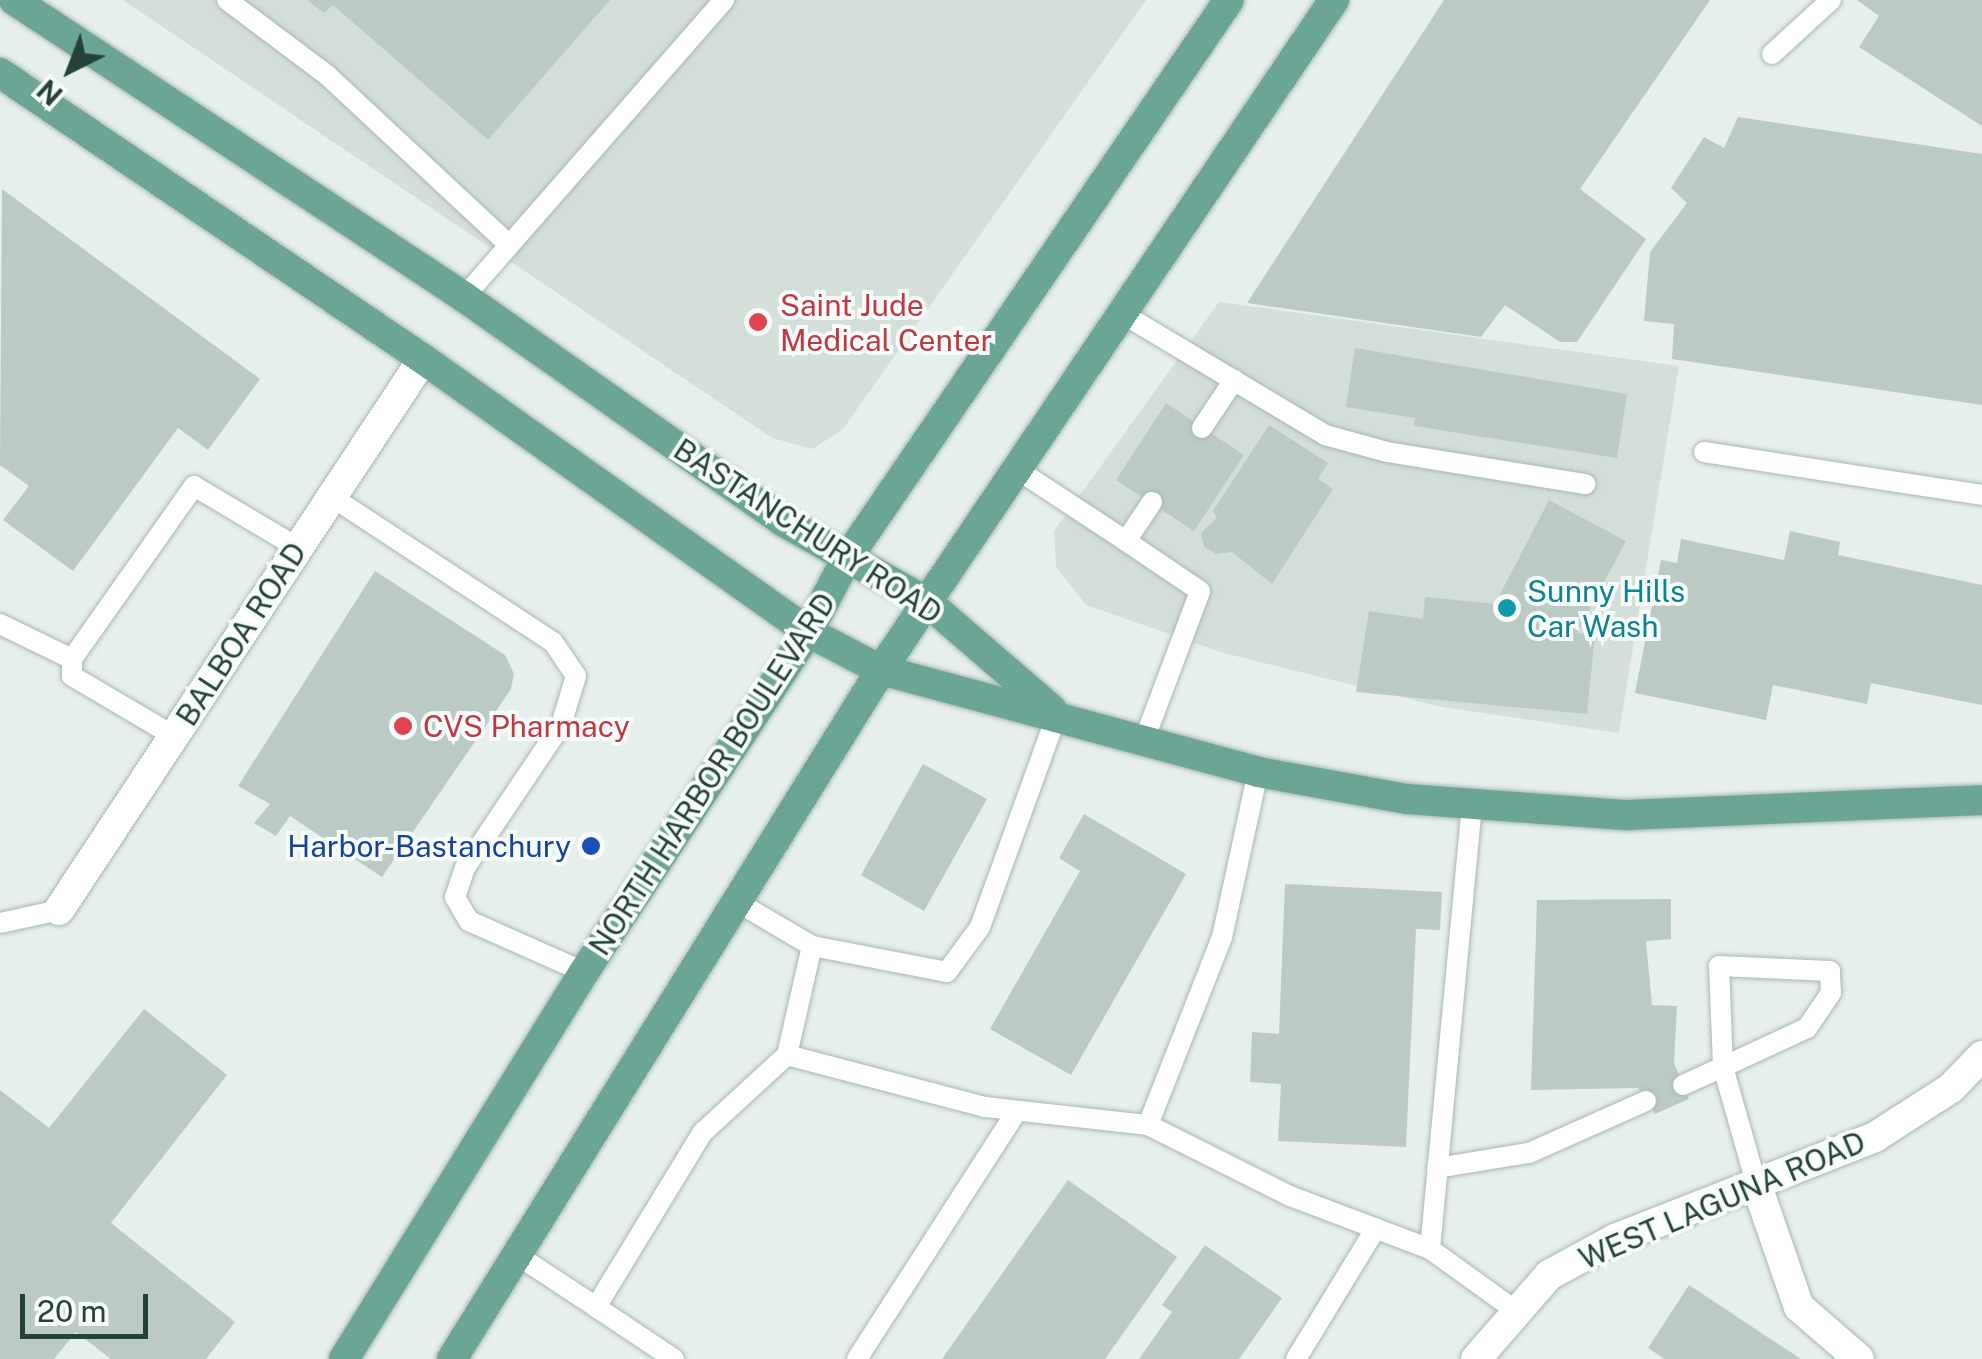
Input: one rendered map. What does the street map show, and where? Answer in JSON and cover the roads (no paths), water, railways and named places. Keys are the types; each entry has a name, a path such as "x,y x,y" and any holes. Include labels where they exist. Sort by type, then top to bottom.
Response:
{"main road":[{"name":"BASTANCHURY ROAD","path":"14,0 464,297 846,560 927,602 1056,714"},
{"name":"NORTH HARBOR BOULEVARD","path":"344,1359 584,972 808,632 846,560 1228,0"},
{"path":"452,1359 520,1257 881,670 1334,0"},
{"path":"0,74 423,358 808,632 881,670 1056,714 1143,743 1258,772 1472,804 1666,815 1982,800"}],"street":[{"name":"BALBOA ROAD","path":"59,910 423,358"},
{"name":"WEST LAGUNA ROAD","path":"1476,1359 1549,1275 1614,1238 1757,1186 1874,1137 1951,1088 1982,1056"},
{"path":"1757,1186 1799,1306 1859,1359"}],"lane":[{"path":"227,0 327,75 509,245"},
{"path":"464,297 724,0"},
{"path":"1772,54 1831,0"},
{"path":"1123,314 1325,435 1387,452 1584,484"},
{"path":"1202,428 1234,380"},
{"path":"1704,452 1982,495"},
{"path":"1018,470 1200,592 1143,743"},
{"path":"174,736 72,676 72,658 194,486 298,548"},
{"path":"332,497 553,642 576,676 560,724 465,868 454,897 469,921 584,972"},
{"path":"1126,541 1152,502"},
{"path":"0,624 72,658"},
{"path":"739,904 812,946 947,972 980,927 1056,714"},
{"path":"1148,1126 1222,937 1258,772"},
{"path":"1430,1249 1472,804"},
{"path":"0,923 59,910"},
{"path":"596,1308 703,1132 787,1055 812,946"},
{"path":"1682,1085 1723,1067 1807,1028 1830,994 1830,970 1720,966 1723,1067 1757,1186"},
{"path":"787,1055 1016,1112 1148,1126 1290,1196 1430,1249 1516,1311"},
{"path":"1437,1168 1529,1153 1646,1101"},
{"path":"856,1359 1016,1112"},
{"path":"1296,1359 1376,1228"},
{"path":"520,1257 674,1359"}],"place":[{"name":"Saint Jude Medical Center","path":"758,322"},
{"name":"Sunny Hills Car Wash","path":"1507,608"},
{"name":"CVS Pharmacy","path":"403,726"},
{"name":"Harbor-Bastanchury","path":"591,846"}]}
